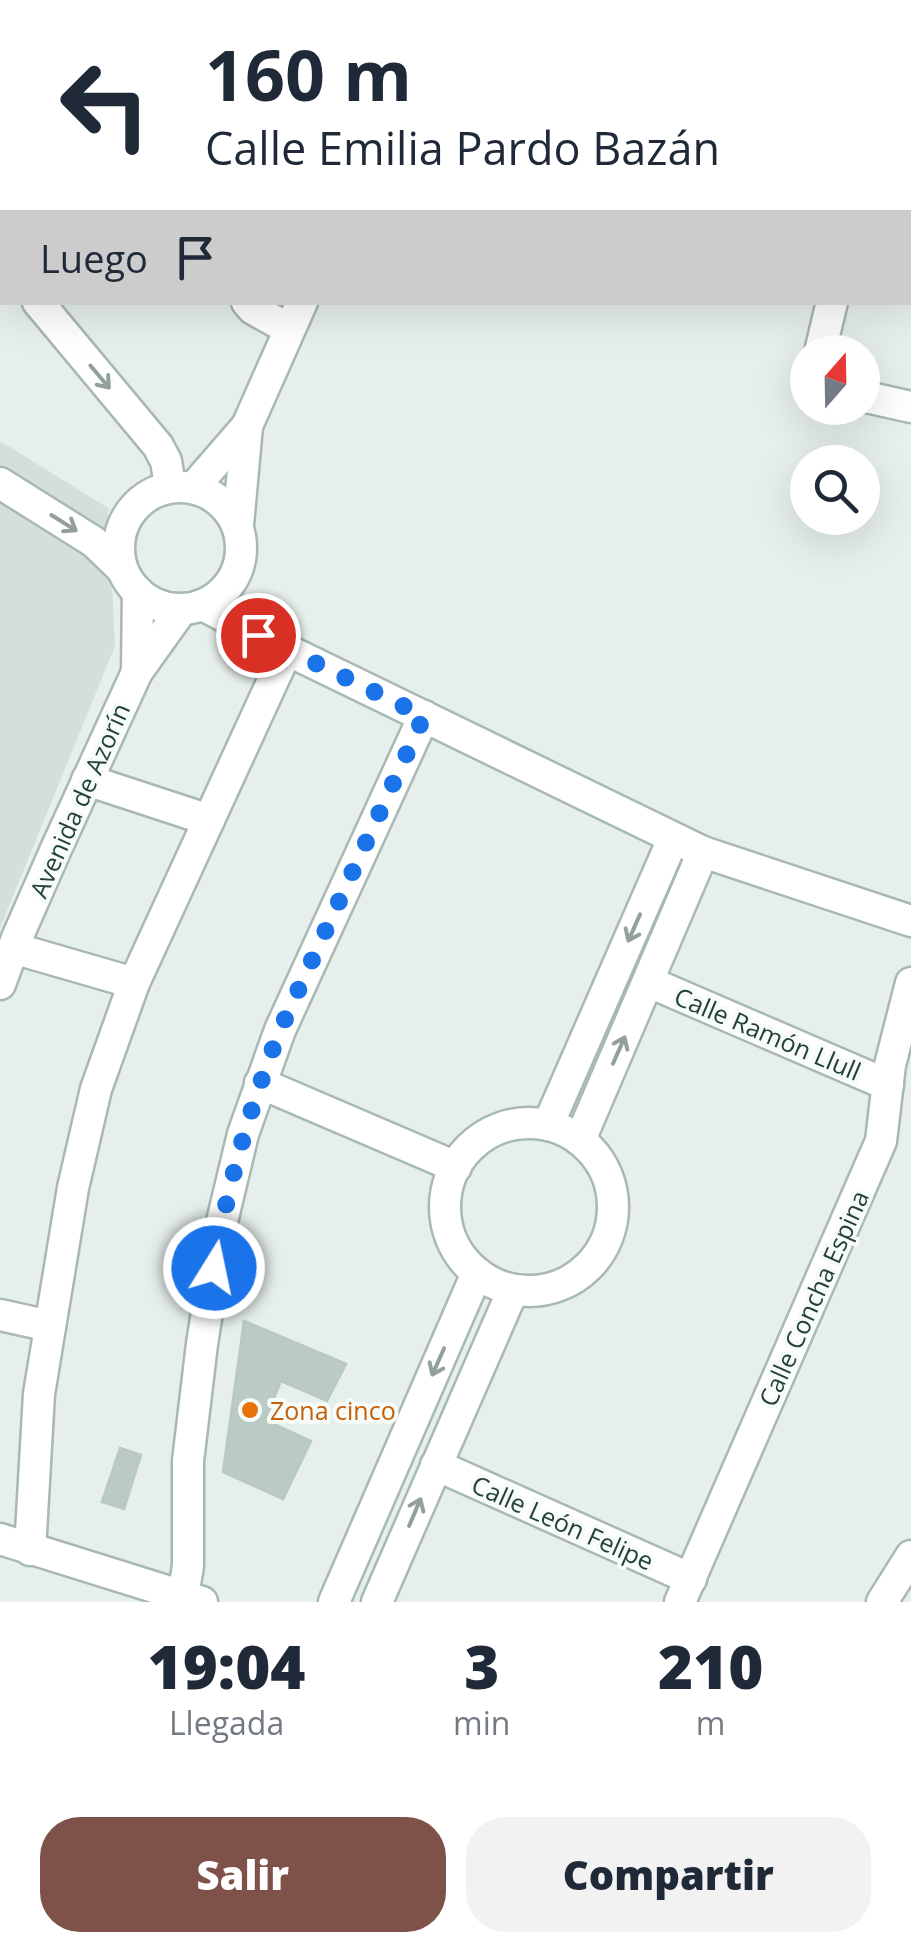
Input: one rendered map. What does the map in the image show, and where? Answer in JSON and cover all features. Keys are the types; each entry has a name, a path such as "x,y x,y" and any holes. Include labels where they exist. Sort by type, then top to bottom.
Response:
{"street":[{"path":"40,305 158,446 182,487"},
{"path":"136,672 192,607 220,596 240,564 242,544 238,525 247,426 295,316 252,309 249,305"},
{"path":"824,335 831,305"},
{"path":"880,400 911,407"},
{"path":"182,487 247,426"},
{"path":"0,482 94,542 150,602 192,607 703,852 911,921"},
{"path":"136,672 130,581 118,552 126,517 153,492 182,487 212,494 228,508 238,525"},
{"path":"30,1550 39,1394 73,1188 96,1088 134,983 286,650"},
{"name":"Avenida de Azorín","path":"0,984 10,938 136,672"},
{"path":"0,1539 193,1599 188,1566 188,1461 220,1230 243,1134 280,1030 424,716"},
{"path":"87,780 208,820"},
{"path":"548,1125 673,839"},
{"path":"580,1140 703,852"},
{"path":"10,938 134,983"},
{"name":"Calle Ramón Llull","path":"649,982 888,1085"},
{"name":"Calle Concha Espina","path":"685,1590 882,1141 890,1065 911,983"},
{"path":"260,1083 456,1167"},
{"path":"522,1123 548,1125 580,1140 598,1157 609,1180 614,1204 610,1230 600,1252 584,1272 563,1284 538,1291 513,1290 477,1273 460,1255 448,1232 445,1208 448,1182 476,1141 498,1129 522,1123"},
{"path":"334,1602 477,1273"},
{"path":"377,1602 513,1290"},
{"path":"0,1315 50,1326"},
{"name":"Calle León Felipe","path":"436,1465 685,1590"},
{"path":"882,1602 911,1556"}],"shaded area":[{"path":"0,441 108,508 115,646 0,928"}],"building":[{"name":"Zona cinco","path":"244,1321 346,1364 327,1401 281,1381 265,1420 311,1441 283,1499 223,1472"},
{"path":"120,1448 141,1455 124,1509 102,1502"}],"place":[{"name":"Zona cinco","path":"250,1410"}],"route":[{"path":"214,1268 243,1134 280,1030 424,716 258,635"}]}
